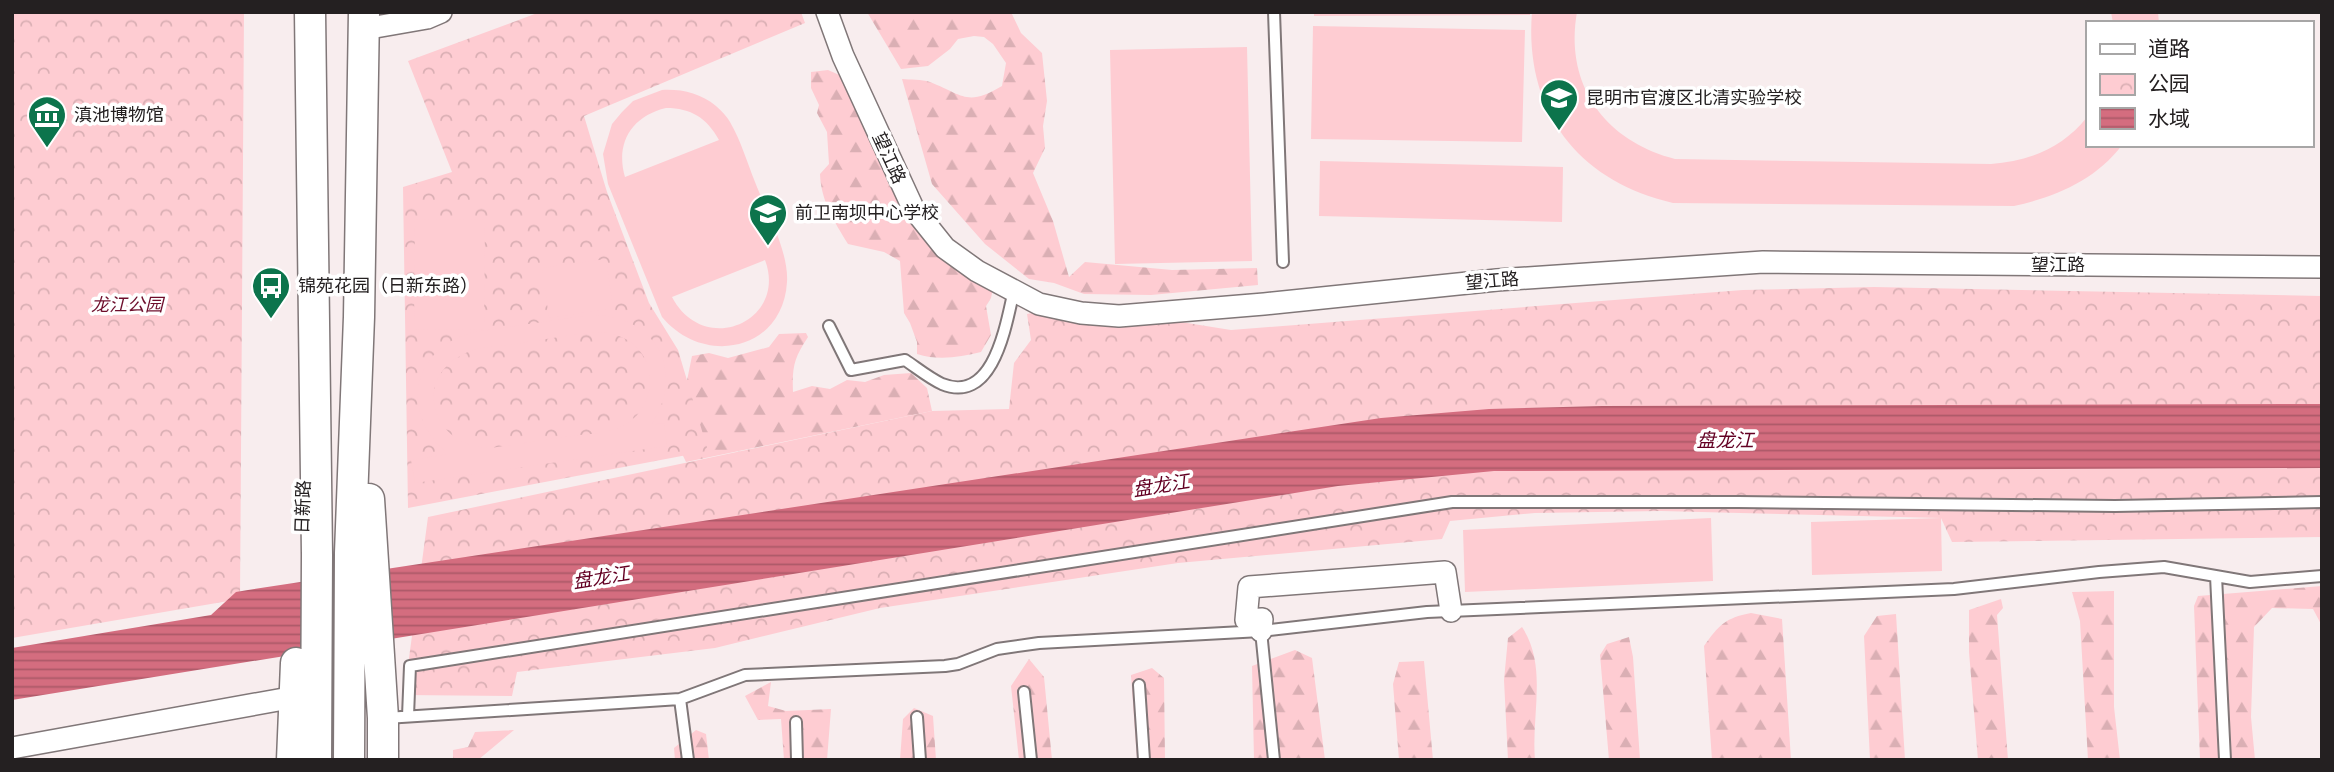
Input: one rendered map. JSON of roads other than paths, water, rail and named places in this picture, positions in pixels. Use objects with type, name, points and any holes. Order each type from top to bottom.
[{"type":"main road","name":"日新路","points":[[308,755],[305,696],[313,254],[310,12]]},
{"type":"main road","points":[[349,754],[349,690],[361,554],[359,317],[364,21]]},
{"type":"main road","points":[[361,554],[380,686],[396,717],[383,760]]},
{"type":"street","points":[[364,21],[427,18],[441,12]]},
{"type":"street","name":"望江路","points":[[827,12],[843,56],[913,208],[945,248],[976,271],[1040,304],[1081,313],[1119,316],[1288,302],[1497,279],[1763,262],[2322,267]]},
{"type":"street","points":[[1261,631],[1262,619],[1246,620],[1249,587],[1445,572],[1451,611]]},
{"type":"street","points":[[12,748],[305,696]]},
{"type":"lane","points":[[1274,12],[1283,262]]},
{"type":"lane","points":[[829,326],[851,370],[905,360],[943,384],[966,387],[985,376],[996,356],[1014,290]]},
{"type":"lane","points":[[2322,502],[2115,506],[1452,502],[410,666],[396,717],[680,699],[745,675],[944,666],[958,664],[997,649],[1038,643],[1261,631],[1451,611],[1954,589],[2164,567],[2250,582],[2322,576]]},
{"type":"lane","points":[[2216,576],[2225,760]]},
{"type":"lane","points":[[1261,631],[1273,760]]},
{"type":"lane","points":[[1139,685],[1144,760]]},
{"type":"lane","points":[[1024,692],[1031,760]]},
{"type":"lane","points":[[680,699],[688,760]]},
{"type":"lane","points":[[917,717],[920,760]]},
{"type":"lane","points":[[796,722],[797,760]]},
{"type":"water","name":"盘龙江","points":[[2322,404],[2322,468],[1494,471],[1338,486],[12,700],[12,648],[211,615],[236,592],[1381,418],[1489,409],[1602,406]]},
{"type":"place","name":"昆明市官渡区北清实验学校","points":[[1559,132]]},
{"type":"place","name":"滇池博物馆","points":[[47,149]]},
{"type":"place","name":"前卫南坝中心学校","points":[[768,247]]},
{"type":"place","name":"锦苑花园（日新东路）","points":[[271,320]]},
{"type":"park label","name":"龙江公园","points":[[127,305]]}]
